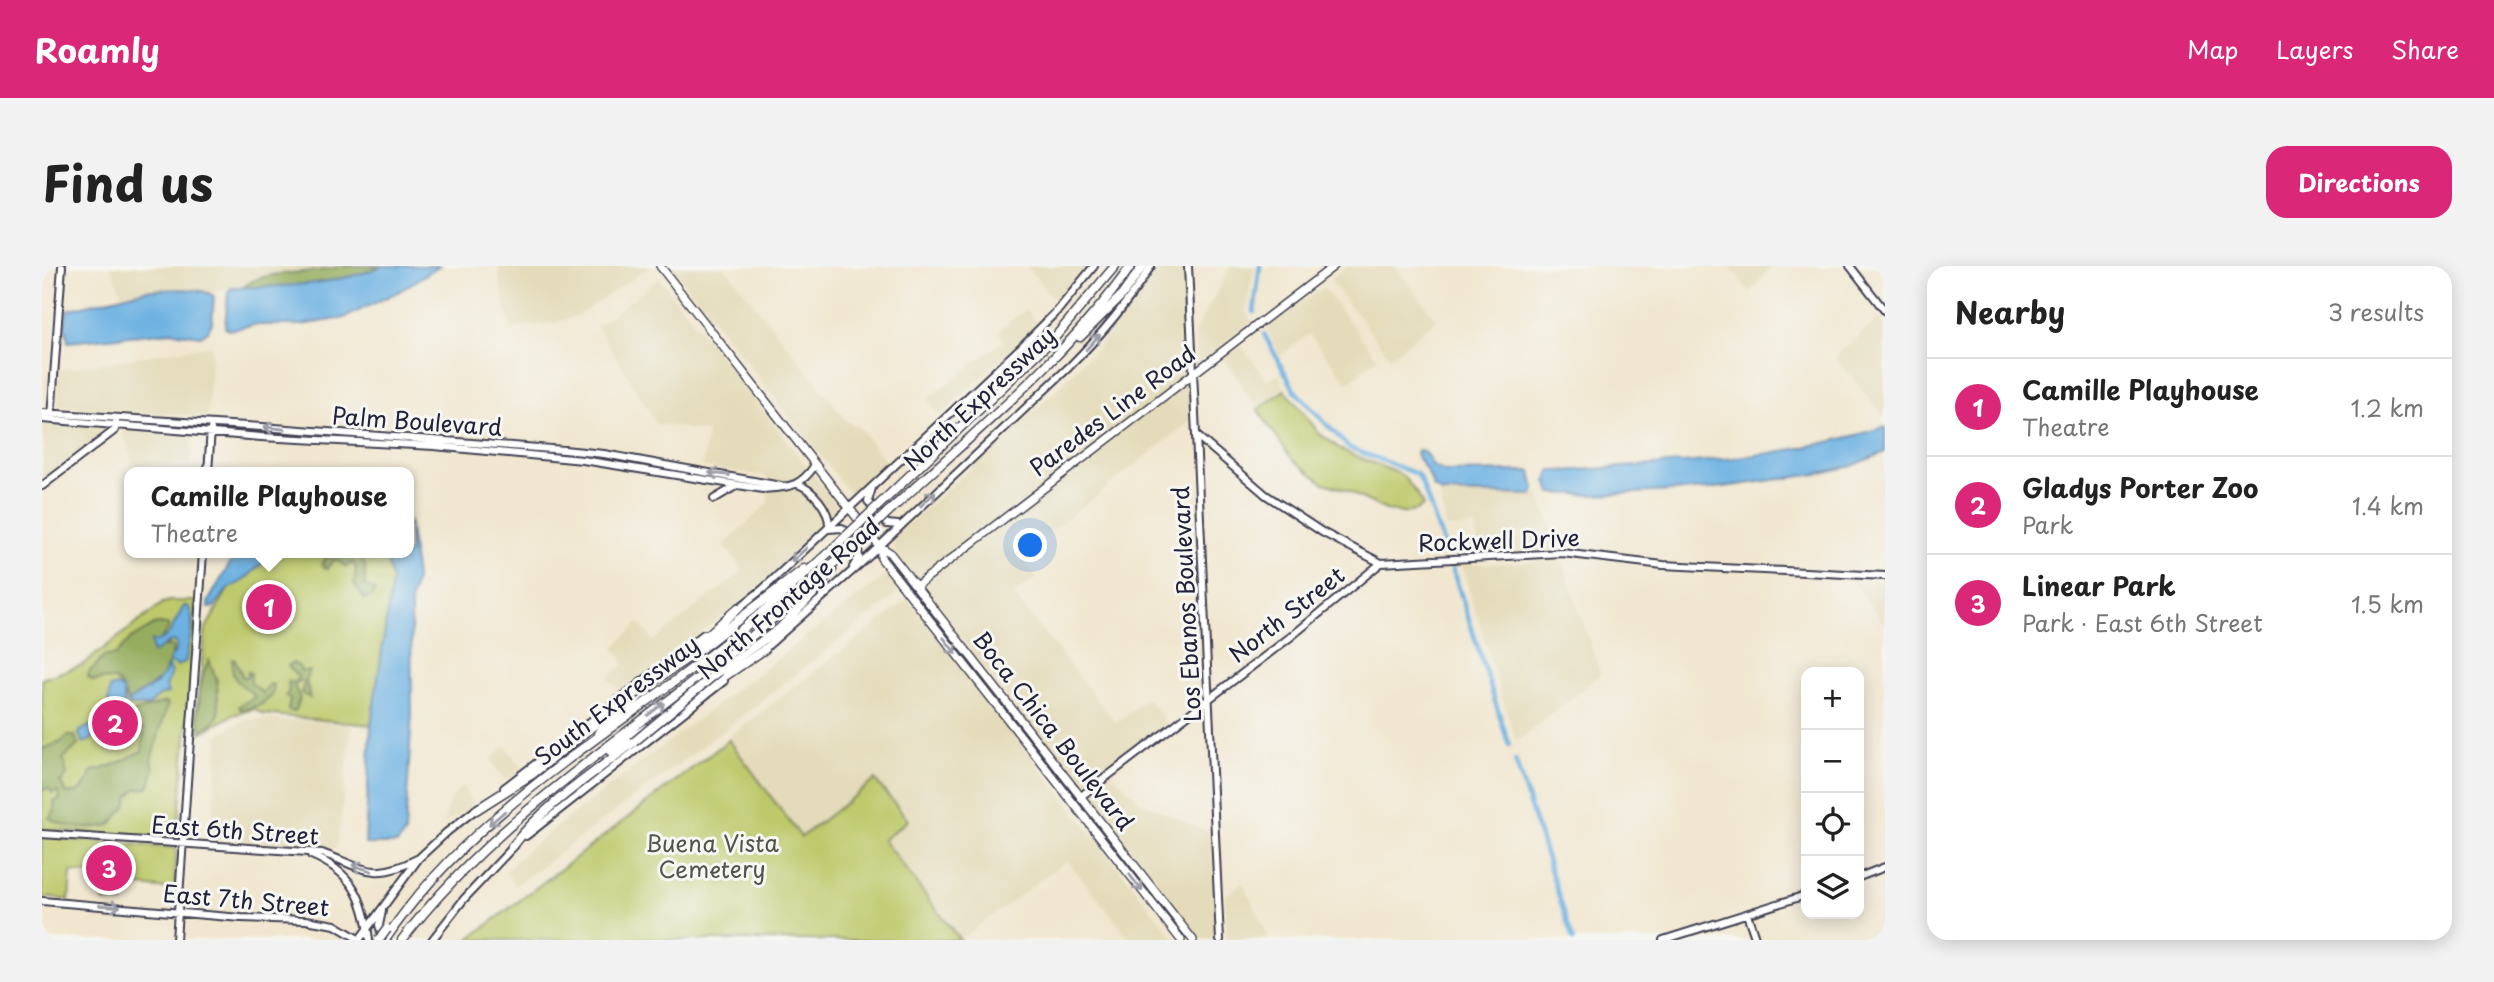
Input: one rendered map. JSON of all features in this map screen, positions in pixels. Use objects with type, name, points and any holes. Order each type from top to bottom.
[{"type":"highway","points":[[1072,318],[1107,266]]},
{"type":"highway","name":"North Expressway","points":[[882,502],[1021,370],[1072,318],[1115,266]]},
{"type":"highway","name":"North Expressway","points":[[847,551],[1085,325],[1131,266]]},
{"type":"highway","points":[[1020,389],[1098,322],[1143,266]]},
{"type":"highway","name":"South Expressway","points":[[385,936],[468,844],[549,775],[764,612],[882,502]]},
{"type":"highway","points":[[476,810],[531,775],[618,706],[698,651],[840,542]]},
{"type":"highway","points":[[512,847],[546,812],[719,671],[779,629],[813,594],[847,551]]},
{"type":"highway","name":"South Expressway","points":[[402,940],[468,863],[544,796],[753,635],[847,551]]},
{"type":"highway","points":[[549,775],[738,608]]},
{"type":"highway","points":[[544,796],[765,649]]},
{"type":"main road","points":[[51,417],[62,266]]},
{"type":"main road","name":"Boca Chica Boulevard","points":[[661,266],[880,548],[889,552],[1193,940]]},
{"type":"main road","name":"North Expressway","points":[[849,508],[1029,340],[1094,266]]},
{"type":"main road","name":"North Frontage Road","points":[[432,940],[464,899],[512,847],[765,649],[880,548],[903,522],[1094,341],[1151,266]]},
{"type":"main road","points":[[1145,276],[1159,266]]},
{"type":"main road","name":"Los Ebanos Boulevard","points":[[1188,266],[1220,940]]},
{"type":"main road","name":"Paredes Line Road","points":[[916,586],[1334,266]]},
{"type":"main road","points":[[1850,266],[1885,311]]},
{"type":"main road","name":"Palm Boulevard","points":[[42,413],[51,417]]},
{"type":"main road","name":"Palm Boulevard","points":[[42,419],[51,417],[116,420],[604,454],[786,487]]},
{"type":"main road","points":[[42,486],[115,430],[116,420]]},
{"type":"main road","points":[[208,467],[211,428]]},
{"type":"main road","name":"Palm Boulevard","points":[[211,428],[261,437],[434,446],[583,460],[762,489],[797,484]]},
{"type":"main road","points":[[1196,435],[1266,495],[1322,532],[1381,564]]},
{"type":"main road","points":[[815,465],[797,484],[813,494],[827,512],[827,528],[842,528],[857,541],[859,557],[848,574]]},
{"type":"main road","points":[[876,484],[869,497],[872,508],[891,526],[903,522]]},
{"type":"main road","points":[[714,499],[737,486]]},
{"type":"main road","name":"South Expressway","points":[[360,940],[419,858],[476,810],[763,589],[849,508]]},
{"type":"main road","name":"Boca Chica Boulevard","points":[[880,548],[881,558],[1181,940]]},
{"type":"main road","name":"Rockwell Drive","points":[[1381,564],[1562,553],[1663,565],[1885,576]]},
{"type":"main road","points":[[176,940],[203,558]]},
{"type":"main road","name":"North Street","points":[[1080,797],[1293,635],[1381,564]]},
{"type":"main road","points":[[1030,747],[1037,750],[1072,794],[1080,797]]},
{"type":"main road","points":[[1076,807],[1083,806],[1122,856],[1128,857]]},
{"type":"main road","name":"East 6th Street","points":[[42,834],[322,853],[364,871],[383,873],[419,858]]},
{"type":"main road","points":[[304,852],[328,862],[344,873],[353,886],[369,940]]},
{"type":"main road","points":[[1864,875],[1885,867]]},
{"type":"main road","points":[[1663,940],[1801,897]]},
{"type":"main road","name":"East 7th Street","points":[[42,901],[240,918],[306,920],[343,929],[360,940]]},
{"type":"main road","points":[[384,906],[379,925],[385,936]]},
{"type":"main road","points":[[1746,914],[1756,940]]},
{"type":"main road","points":[[343,929],[349,940]]},
{"type":"shaded area","points":[[111,266],[383,266],[264,287],[209,292],[146,290],[122,296]]},
{"type":"shaded area","points":[[501,266],[651,266],[579,315],[550,324],[511,328],[499,280]]},
{"type":"shaded area","points":[[671,266],[724,266],[847,421],[860,428],[889,465],[853,497]]},
{"type":"shaded area","points":[[1026,266],[1087,266],[1058,304]]},
{"type":"shaded area","points":[[1166,266],[1185,266],[1192,420],[1021,555],[1037,578],[1014,595],[1116,723],[1147,698],[1167,724],[1112,772],[1139,801],[1211,833],[1216,940],[1197,940],[896,555],[892,546],[895,536],[1046,400],[1100,345],[1149,279]]},
{"type":"shaded area","points":[[1231,266],[1255,266],[1246,311],[1252,322],[1197,364],[1195,331]]},
{"type":"shaded area","points":[[1348,266],[1395,266],[1437,320],[1390,357],[1330,280]]},
{"type":"shaded area","points":[[1730,266],[1772,266],[1750,293]]},
{"type":"shaded area","points":[[659,278],[838,506],[837,513],[751,594],[621,694],[607,678],[625,663],[614,647],[639,623],[653,641],[743,571],[724,545],[768,503],[767,476],[703,467],[707,432],[657,424],[597,326]]},
{"type":"shaded area","points":[[1323,287],[1377,358],[1348,383],[1309,334],[1280,356],[1266,327]]},
{"type":"shaded area","points":[[1026,309],[1038,324],[940,416],[927,399],[1004,340],[998,331]]},
{"type":"shaded area","points":[[1878,318],[1885,327],[1885,418],[1835,357]]},
{"type":"shaded area","points":[[1240,344],[1267,380],[1279,374],[1285,390],[1258,410],[1222,356]]},
{"type":"shaded area","points":[[212,345],[208,417],[57,406],[59,370]]},
{"type":"shaded area","points":[[42,425],[110,427],[109,431],[42,483]]},
{"type":"shaded area","points":[[123,430],[192,435],[191,464],[133,465]]},
{"type":"shaded area","points":[[1439,491],[1540,495],[1556,542],[1555,551],[1479,554],[1476,527],[1446,528]]},
{"type":"shaded area","points":[[1561,557],[1601,675],[1516,742],[1461,564],[1514,563]]},
{"type":"shaded area","points":[[888,574],[899,589],[889,601],[723,731],[515,886],[505,871],[538,841]]},
{"type":"shaded area","points":[[1852,581],[1885,582],[1885,625]]},
{"type":"shaded area","points":[[909,599],[1175,940],[1131,940],[1067,860],[960,940],[882,839],[874,780],[801,837],[728,738]]},
{"type":"shaded area","points":[[248,719],[309,721],[352,726],[337,848],[211,839],[219,734]]},
{"type":"shaded area","points":[[505,746],[523,769],[505,781],[490,759]]},
{"type":"shaded area","points":[[462,786],[474,805],[444,824],[449,801]]},
{"type":"shaded area","points":[[1243,882],[1268,937],[1264,940],[1227,940],[1225,896]]},
{"type":"green space","points":[[341,266],[383,266],[331,281],[242,288],[252,281],[276,274]]},
{"type":"green space","points":[[1285,390],[1320,434],[1342,450],[1402,475],[1423,506],[1416,511],[1403,513],[1388,511],[1341,488],[1324,483],[1292,459],[1258,410]]},
{"type":"green space","points":[[268,558],[386,558],[392,581],[371,725],[263,714],[254,709],[233,715],[201,733],[197,729],[195,720],[206,628],[228,589],[243,581]]},
{"type":"green space","points":[[326,558],[362,558],[365,566],[365,585],[375,591],[371,597],[364,599],[354,583],[356,569],[352,562],[346,567],[337,560],[332,561],[327,569],[322,564]]},
{"type":"green space","points":[[195,601],[195,634],[177,840],[42,829],[42,679],[82,665],[163,603]]},
{"type":"green space","points":[[156,624],[168,625],[168,629],[155,647],[172,646],[173,649],[166,670],[157,682],[128,702],[117,681],[93,681],[88,677],[89,672],[105,656],[116,655],[129,640]]},
{"type":"green space","points":[[232,659],[235,659],[243,677],[247,677],[248,672],[251,673],[251,683],[263,693],[270,684],[274,685],[272,696],[260,705],[241,710],[239,706],[255,697],[236,679]]},
{"type":"green space","points":[[209,660],[217,681],[219,714],[214,722],[202,730],[199,715],[200,695]]},
{"type":"green space","points":[[292,663],[299,666],[301,671],[310,671],[306,681],[310,698],[301,693],[305,682],[299,681],[294,686],[300,698],[293,712],[288,710],[290,700],[286,696],[289,690],[288,682],[295,682],[298,677],[288,666]]},
{"type":"green space","points":[[165,702],[168,704],[151,760],[154,766],[151,784],[146,788],[136,789],[128,797],[126,806],[110,825],[79,828],[49,818],[55,810],[54,801],[60,799],[58,791],[52,793],[49,788],[42,790],[42,749],[61,742],[68,736],[75,736],[78,745],[63,759],[67,774],[60,782],[67,793],[77,792],[84,787],[92,771],[142,751],[144,729],[139,728],[121,736],[119,734],[123,728],[132,726],[134,712]]},
{"type":"green space","name":"Buena Vista Cemetery","points":[[729,740],[801,837],[875,780],[908,820],[883,840],[960,940],[468,940]]},
{"type":"green space","points":[[42,837],[176,848],[175,890],[124,884],[123,903],[103,901],[104,875],[71,872],[69,900],[42,897]]},
{"type":"water","points":[[383,266],[439,266],[400,291],[344,318],[301,325],[252,325],[228,330],[225,327],[228,293],[231,288],[327,281],[365,273]]},
{"type":"water","points":[[146,290],[191,290],[214,296],[212,323],[208,331],[201,336],[171,332],[68,342],[65,326],[67,310]]},
{"type":"water","points":[[1885,427],[1885,452],[1852,466],[1817,474],[1709,489],[1596,495],[1551,493],[1547,481],[1550,471],[1740,457],[1827,442]]},
{"type":"water","points":[[1418,450],[1426,454],[1433,466],[1445,472],[1531,471],[1535,490],[1533,495],[1442,493],[1433,487],[1417,456]]},
{"type":"water","points":[[233,558],[268,558],[243,581],[228,589],[214,607],[209,608],[208,602]]},
{"type":"water","points":[[386,558],[414,558],[416,579],[411,600],[412,713],[405,833],[397,844],[365,844],[371,725],[392,581]]},
{"type":"water","points":[[184,606],[188,606],[191,613],[192,626],[186,661],[178,666],[169,661],[176,649],[174,641],[152,653],[151,640],[156,642],[168,635]]},
{"type":"water","points":[[168,667],[171,673],[166,687],[168,693],[159,696],[148,706],[129,706],[128,702],[157,683]]},
{"type":"water","points":[[117,686],[123,689],[125,710],[94,738],[83,743],[80,731],[106,718],[110,688]]},
{"type":"waterway","points":[[1254,312],[1260,266]]},
{"type":"waterway","points":[[1264,334],[1295,391],[1348,447],[1417,474],[1446,551]]},
{"type":"waterway","points":[[1451,564],[1509,745]]},
{"type":"waterway","points":[[169,668],[172,663]]},
{"type":"waterway","points":[[1515,760],[1573,940]]},
{"type":"place","name":"Camille Playhouse","points":[[269,607]]},
{"type":"place","name":"Gladys Porter Zoo","points":[[115,723]]},
{"type":"place","name":"Linear Park","points":[[109,868]]}]
